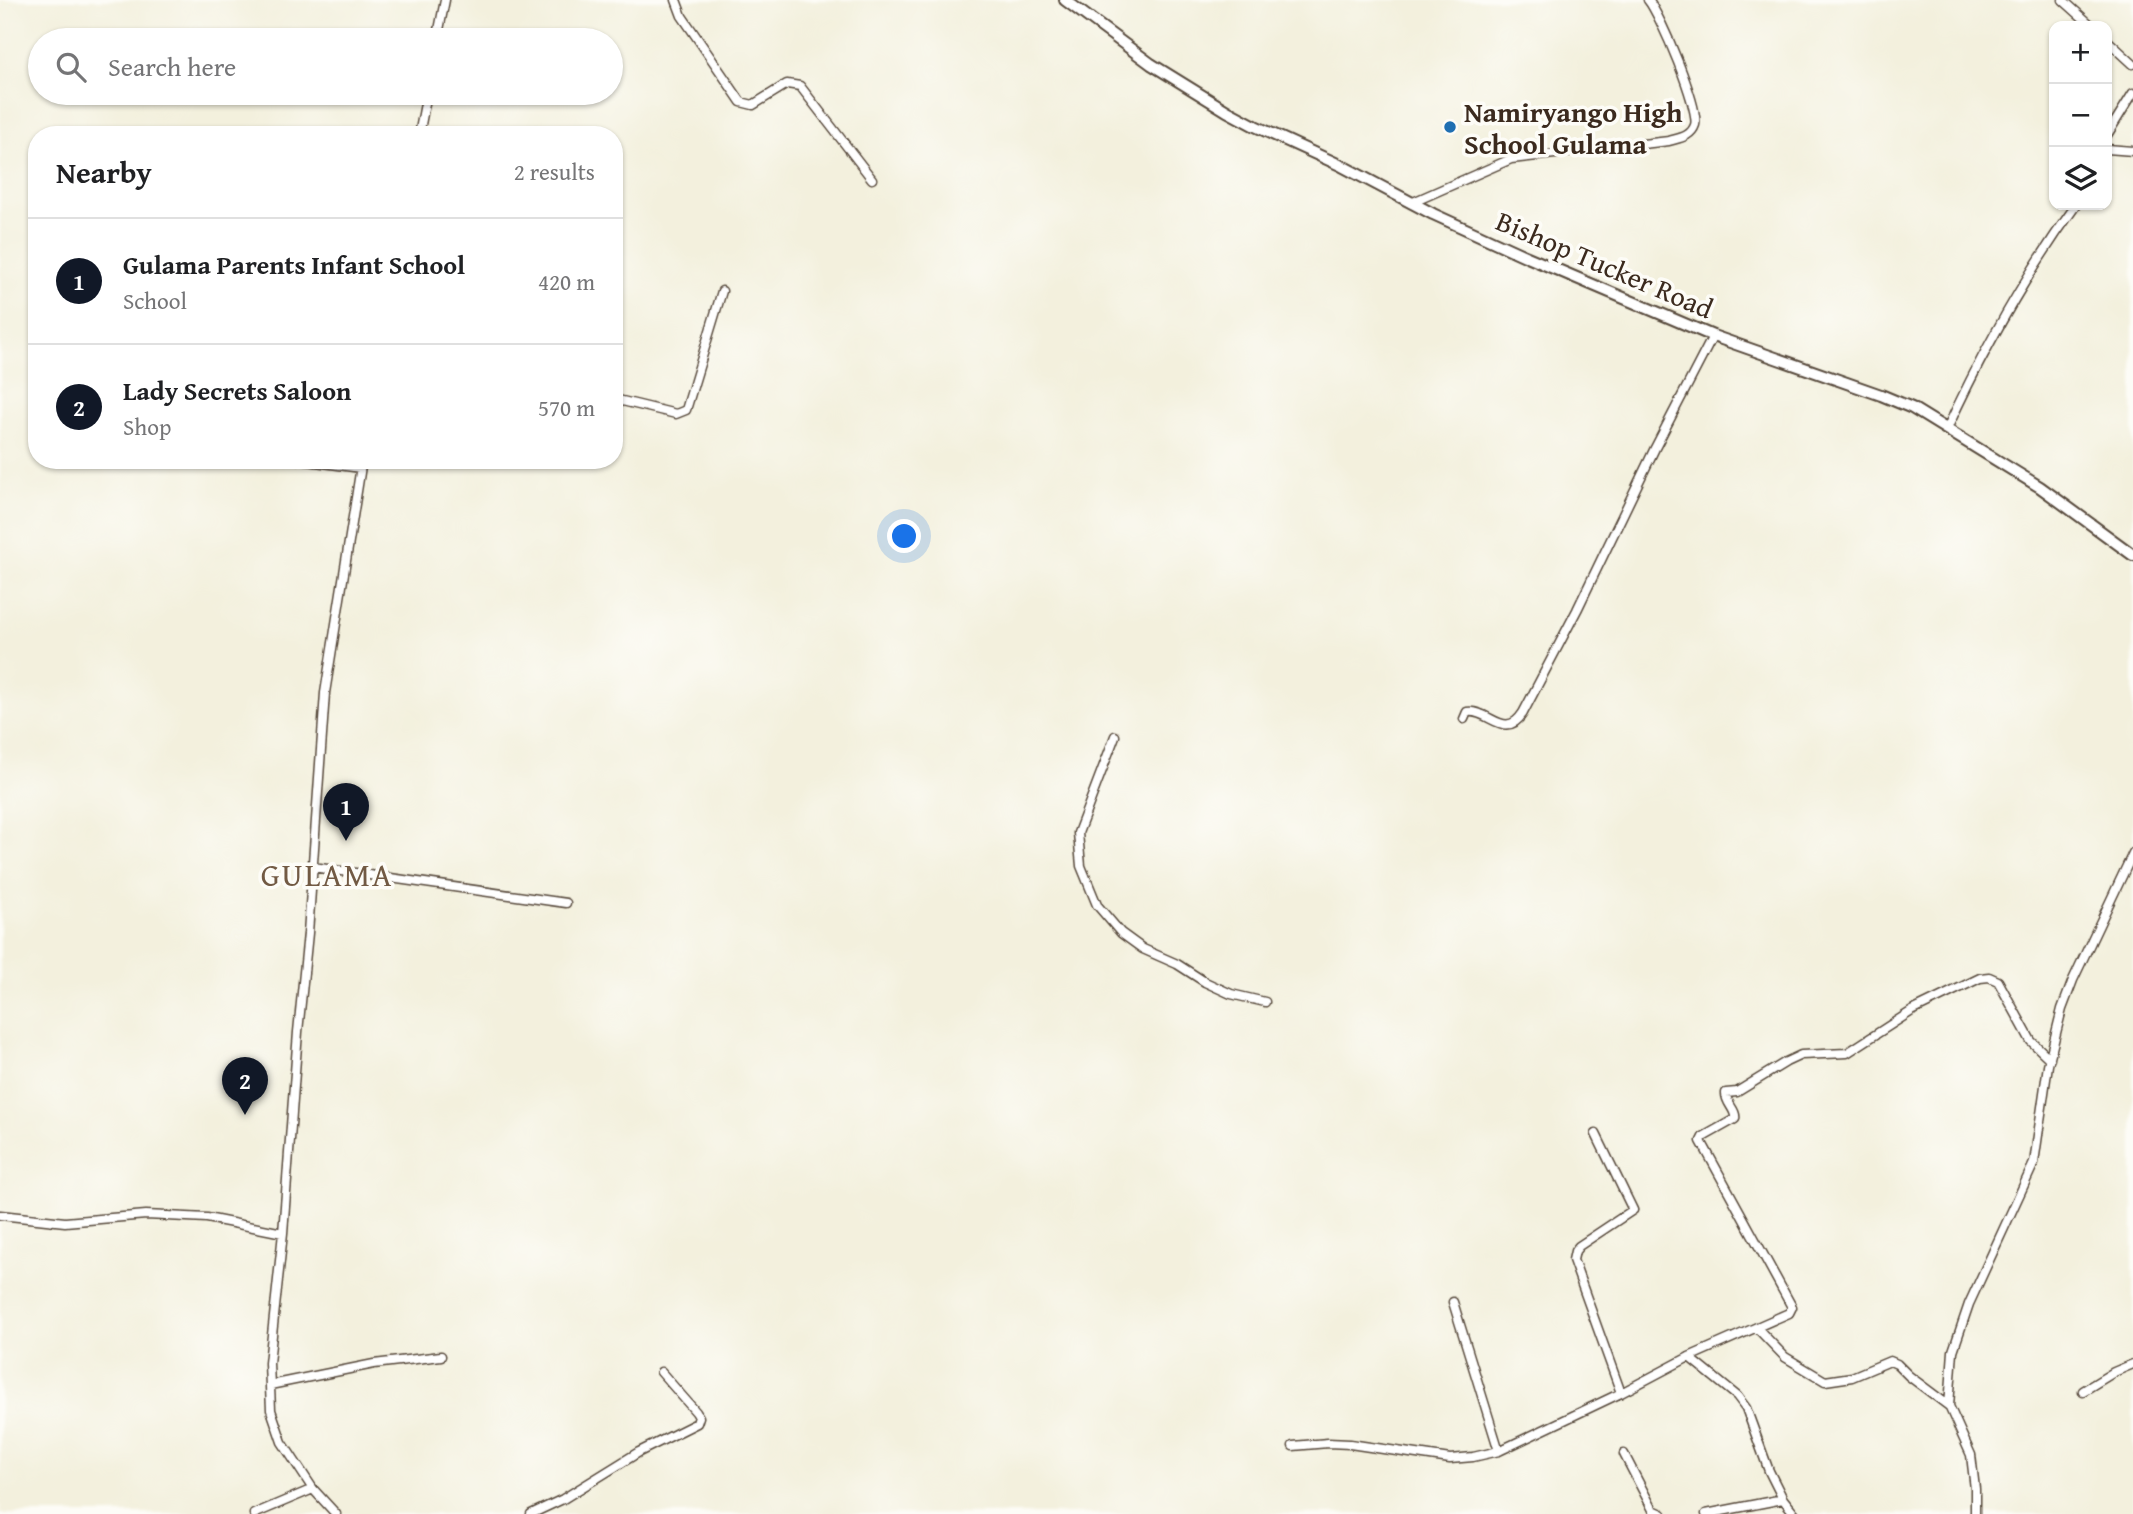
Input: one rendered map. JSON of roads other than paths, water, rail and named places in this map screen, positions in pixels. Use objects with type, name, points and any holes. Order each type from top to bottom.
[{"type":"main road","name":"Bishop Tucker Road","points":[[1065,0],[1151,64],[1227,111],[1342,166],[1411,203],[1525,256],[1713,336],[1912,408],[2040,487],[2133,555]]},
{"type":"street","points":[[439,28],[444,0]]},
{"type":"street","points":[[1411,203],[1511,159],[1669,141],[1686,136],[1692,131],[1696,124],[1692,98],[1648,0]]},
{"type":"street","points":[[2063,0],[2086,21]]},
{"type":"street","points":[[678,1],[682,16],[741,102],[752,105],[787,84],[800,86],[872,179]]},
{"type":"street","points":[[2112,45],[2133,64]]},
{"type":"street","points":[[2112,127],[2133,93]]},
{"type":"street","points":[[421,126],[425,105]]},
{"type":"street","points":[[2112,149],[2133,151]]},
{"type":"street","points":[[1947,429],[1982,359],[2032,271],[2073,210]]},
{"type":"street","points":[[623,401],[676,414],[687,410],[722,291]]},
{"type":"street","points":[[1464,719],[1470,711],[1504,724],[1516,723],[1554,655],[1654,448],[1713,336]]},
{"type":"street","points":[[336,1514],[313,1489],[282,1442],[271,1410],[269,1363],[283,1233],[325,693],[361,469]]},
{"type":"street","points":[[1115,736],[1078,834],[1081,866],[1097,905],[1121,933],[1143,949],[1177,964],[1205,982],[1231,994],[1265,1002]]},
{"type":"street","points":[[1975,1514],[1971,1455],[1949,1406],[1953,1351],[1969,1304],[2034,1163],[2050,1059],[2062,1009],[2133,853]]},
{"type":"street","points":[[313,867],[566,903]]},
{"type":"street","points":[[1293,1446],[1350,1444],[1450,1459],[1499,1451],[1621,1393],[1689,1357],[1789,1313],[1792,1307],[1702,1144],[1703,1137],[1736,1117],[1726,1093],[1737,1092],[1786,1062],[1801,1055],[1853,1051],[1912,1011],[1980,978],[1989,977],[1998,981],[2031,1041],[2050,1059]]},
{"type":"street","points":[[1596,1134],[1633,1210],[1579,1246],[1573,1260],[1621,1393]]},
{"type":"street","points":[[0,1215],[65,1222],[146,1215],[207,1218],[283,1233]]},
{"type":"street","points":[[1453,1302],[1499,1451]]},
{"type":"street","points":[[1757,1328],[1784,1357],[1825,1381],[1853,1377],[1890,1361],[1949,1406]]},
{"type":"street","points":[[270,1385],[374,1364],[441,1356]]},
{"type":"street","points":[[1689,1357],[1737,1396],[1746,1408],[1783,1499],[1795,1514]]},
{"type":"street","points":[[2083,1391],[2115,1371],[2133,1364]]},
{"type":"street","points":[[531,1514],[563,1499],[639,1452],[697,1423],[699,1417],[696,1412],[661,1372]]},
{"type":"street","points":[[1624,1454],[1653,1510],[1662,1514]]},
{"type":"street","points":[[254,1514],[313,1489]]},
{"type":"street","points":[[1706,1514],[1783,1499]]},
{"type":"place","name":"Namiryango High School Gulama","points":[[1450,127]]},
{"type":"place","name":"Gulama Parents Infant School","points":[[346,841]]},
{"type":"place","name":"Lady Secrets Saloon","points":[[245,1115]]},
{"type":"district","name":"GULAMA","points":[[327,874]]}]
